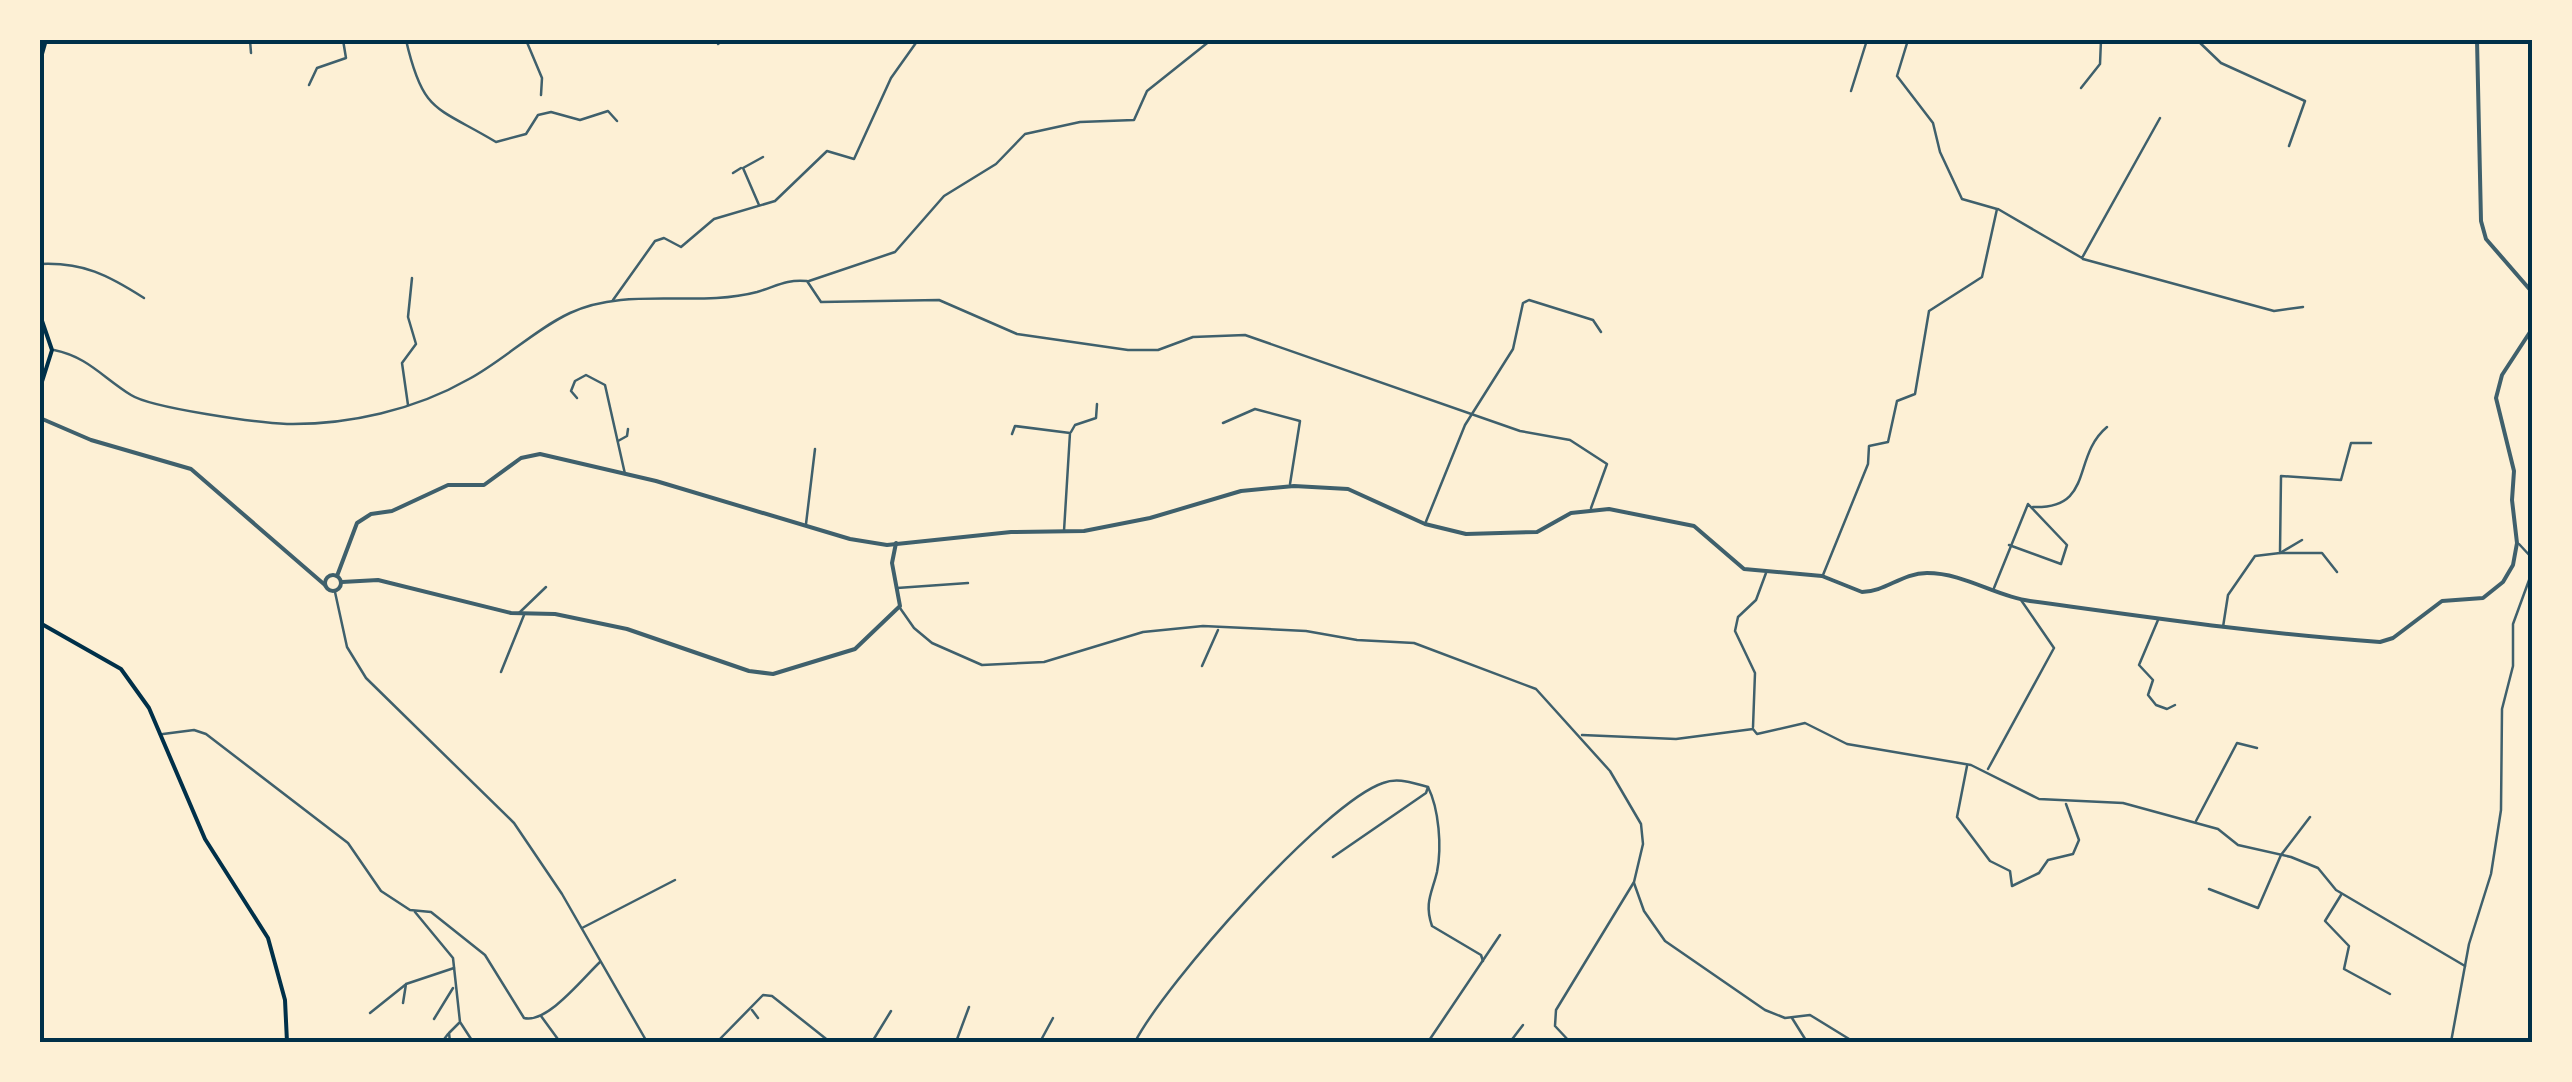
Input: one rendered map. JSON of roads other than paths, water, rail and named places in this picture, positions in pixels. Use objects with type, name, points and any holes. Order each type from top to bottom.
[{"type":"main road","points":[[40,61],[46,40]]},
{"type":"main road","points":[[40,315],[52,350],[40,388]]},
{"type":"main road","points":[[40,623],[122,669],[161,734],[204,839],[268,938],[285,1000],[287,1042]]},
{"type":"street","points":[[250,40],[251,53]]},
{"type":"street","points":[[309,84],[316,68],[346,58],[342,40]]},
{"type":"street","points":[[406,40],[414,79],[428,102],[496,142],[526,134],[538,115],[546,112],[577,120],[608,110],[617,121]]},
{"type":"street","points":[[526,40],[542,78],[541,94]]},
{"type":"street","points":[[613,302],[655,241],[664,238],[680,246],[714,219],[760,206],[787,192],[827,151],[854,160],[891,78],[918,40]]},
{"type":"street","points":[[52,350],[89,362],[132,396],[267,422],[325,422],[408,406],[468,380],[572,312],[613,302],[689,300],[756,292],[788,279],[808,281],[895,252],[944,196],[996,164],[1024,134],[1080,122],[1134,120],[1147,92],[1210,40]]},
{"type":"street","points":[[1850,91],[1867,40]]},
{"type":"street","points":[[1908,40],[1897,76],[1933,123],[1940,152],[1962,198],[1996,208],[2082,258],[2274,312],[2303,307]]},
{"type":"street","points":[[2081,88],[2100,64],[2101,40]]},
{"type":"street","points":[[2198,40],[2221,63],[2305,101],[2289,146]]},
{"type":"street","points":[[2477,40],[2481,221],[2486,238],[2532,292]]},
{"type":"street","points":[[2082,258],[2160,118]]},
{"type":"street","points":[[733,173],[763,156]]},
{"type":"street","points":[[743,168],[760,206]]},
{"type":"street","points":[[1822,576],[1868,464],[1868,446],[1888,442],[1897,401],[1914,394],[1929,312],[1982,277],[1980,268],[1996,208]]},
{"type":"street","points":[[40,264],[67,263],[100,270],[144,298]]},
{"type":"street","points":[[408,406],[402,363],[416,344],[408,317],[412,278]]},
{"type":"street","points":[[808,281],[821,302],[939,300],[1016,334],[1128,350],[1158,350],[1193,337],[1245,335],[1520,431],[1570,440],[1607,464],[1591,508]]},
{"type":"street","points":[[1425,524],[1472,413],[1512,350],[1522,303],[1529,300],[1593,320],[1601,332]]},
{"type":"street","points":[[337,576],[357,522],[371,514],[392,511],[448,485],[484,485],[522,458],[559,455],[867,543],[1064,532],[1150,518],[1241,491],[1290,486],[1348,489],[1425,524],[1466,534],[1537,532],[1571,513],[1591,508],[1686,523],[1744,568],[1822,576],[1862,592],[1902,576],[1928,573],[2021,598],[2158,620],[2380,642],[2393,638],[2442,601],[2483,598],[2504,582],[2514,565],[2514,471],[2496,398],[2502,375],[2532,328]]},
{"type":"street","points":[[576,398],[571,391],[575,381],[586,375],[605,385],[604,402],[625,475]]},
{"type":"street","points":[[1064,532],[1070,433],[1074,425],[1096,418],[1097,404]]},
{"type":"street","points":[[1222,423],[1255,409],[1300,421],[1290,486]]},
{"type":"street","points":[[40,418],[90,440],[192,469],[335,592],[347,647],[366,678],[514,823],[647,1042]]},
{"type":"street","points":[[1012,434],[1016,426],[1070,433]]},
{"type":"street","points":[[1994,588],[2028,504],[2054,507],[2064,502],[2081,482],[2090,441],[2107,427]]},
{"type":"street","points":[[617,442],[628,436],[628,429]]},
{"type":"street","points":[[2280,553],[2281,476],[2340,480],[2351,443],[2372,443]]},
{"type":"street","points":[[806,526],[815,448]]},
{"type":"street","points":[[2009,545],[2061,564],[2067,545],[2031,506]]},
{"type":"street","points":[[2280,553],[2302,540]]},
{"type":"street","points":[[896,543],[892,564],[896,588],[900,606],[914,628],[932,643],[974,664],[996,667],[1044,662],[1144,632],[1306,630],[1357,640],[1414,642],[1536,689],[1582,735],[1618,783],[1640,824],[1643,844],[1634,882],[1556,1010],[1555,1026],[1570,1042]]},
{"type":"street","points":[[2451,1042],[2465,966],[2491,874],[2501,810],[2502,709],[2512,666],[2513,624],[2532,572],[2532,558],[2517,543]]},
{"type":"street","points":[[2222,628],[2228,595],[2255,556],[2322,553],[2337,572]]},
{"type":"street","points":[[1766,573],[1756,600],[1738,616],[1735,631],[1755,673],[1753,729],[1757,734],[1806,723],[1847,744],[1968,764],[1987,771],[2022,794],[2066,803],[2123,803],[2218,829],[2238,845],[2318,868],[2342,894],[2465,966]]},
{"type":"street","points":[[325,585],[329,576],[337,576]]},
{"type":"street","points":[[337,576],[342,582]]},
{"type":"street","points":[[342,582],[378,580],[521,614],[555,614],[627,628],[749,671],[773,674],[855,648],[900,606]]},
{"type":"street","points":[[335,592],[342,582]]},
{"type":"street","points":[[896,588],[968,583]]},
{"type":"street","points":[[501,672],[521,614],[546,588]]},
{"type":"street","points":[[1987,771],[2054,648],[2022,606],[2021,598]]},
{"type":"street","points":[[2158,620],[2138,665],[2153,680],[2148,694],[2156,705],[2167,709],[2175,705]]},
{"type":"street","points":[[1202,666],[1218,629]]},
{"type":"street","points":[[1582,735],[1660,740],[1753,729]]},
{"type":"street","points":[[161,734],[194,730],[206,734],[310,810],[348,843],[381,890],[414,911],[453,958],[460,1022],[473,1042]]},
{"type":"street","points":[[2196,822],[2238,743],[2257,748]]},
{"type":"street","points":[[1968,764],[1957,817],[1990,861],[2010,871],[2012,886],[2039,874],[2048,860],[2073,854],[2078,833],[2066,803]]},
{"type":"street","points":[[1134,1042],[1232,918],[1307,839],[1379,784],[1394,779],[1428,787]]},
{"type":"street","points":[[1333,857],[1426,793],[1428,787]]},
{"type":"street","points":[[1428,787],[1436,804],[1437,872],[1427,911],[1432,926],[1481,955],[1483,962]]},
{"type":"street","points":[[2209,889],[2258,908],[2280,855],[2310,818]]},
{"type":"street","points":[[581,928],[675,880]]},
{"type":"street","points":[[1634,882],[1644,912],[1665,941],[1764,1010],[1791,1017],[1810,1015],[1854,1042]]},
{"type":"street","points":[[2342,894],[2325,921],[2349,946],[2344,969],[2390,994]]},
{"type":"street","points":[[414,911],[432,912],[486,956],[529,1021],[600,962]]},
{"type":"street","points":[[1428,1042],[1500,935]]},
{"type":"street","points":[[370,1013],[406,984],[455,968]]},
{"type":"street","points":[[403,1003],[406,984]]},
{"type":"street","points":[[434,1019],[454,988]]},
{"type":"street","points":[[717,1042],[763,995],[772,996],[830,1042]]},
{"type":"street","points":[[956,1042],[968,1007]]},
{"type":"street","points":[[751,1008],[758,1018]]},
{"type":"street","points":[[872,1042],[891,1011]]},
{"type":"street","points":[[540,1015],[560,1042]]},
{"type":"street","points":[[1791,1017],[1806,1042]]},
{"type":"street","points":[[1040,1042],[1054,1018]]},
{"type":"street","points":[[442,1042],[460,1022]]},
{"type":"street","points":[[1510,1042],[1523,1026]]},
{"type":"street","points":[[449,1033],[450,1042]]},
{"type":"street","points":[[1475,1042],[1478,1038],[1484,1042]]}]
